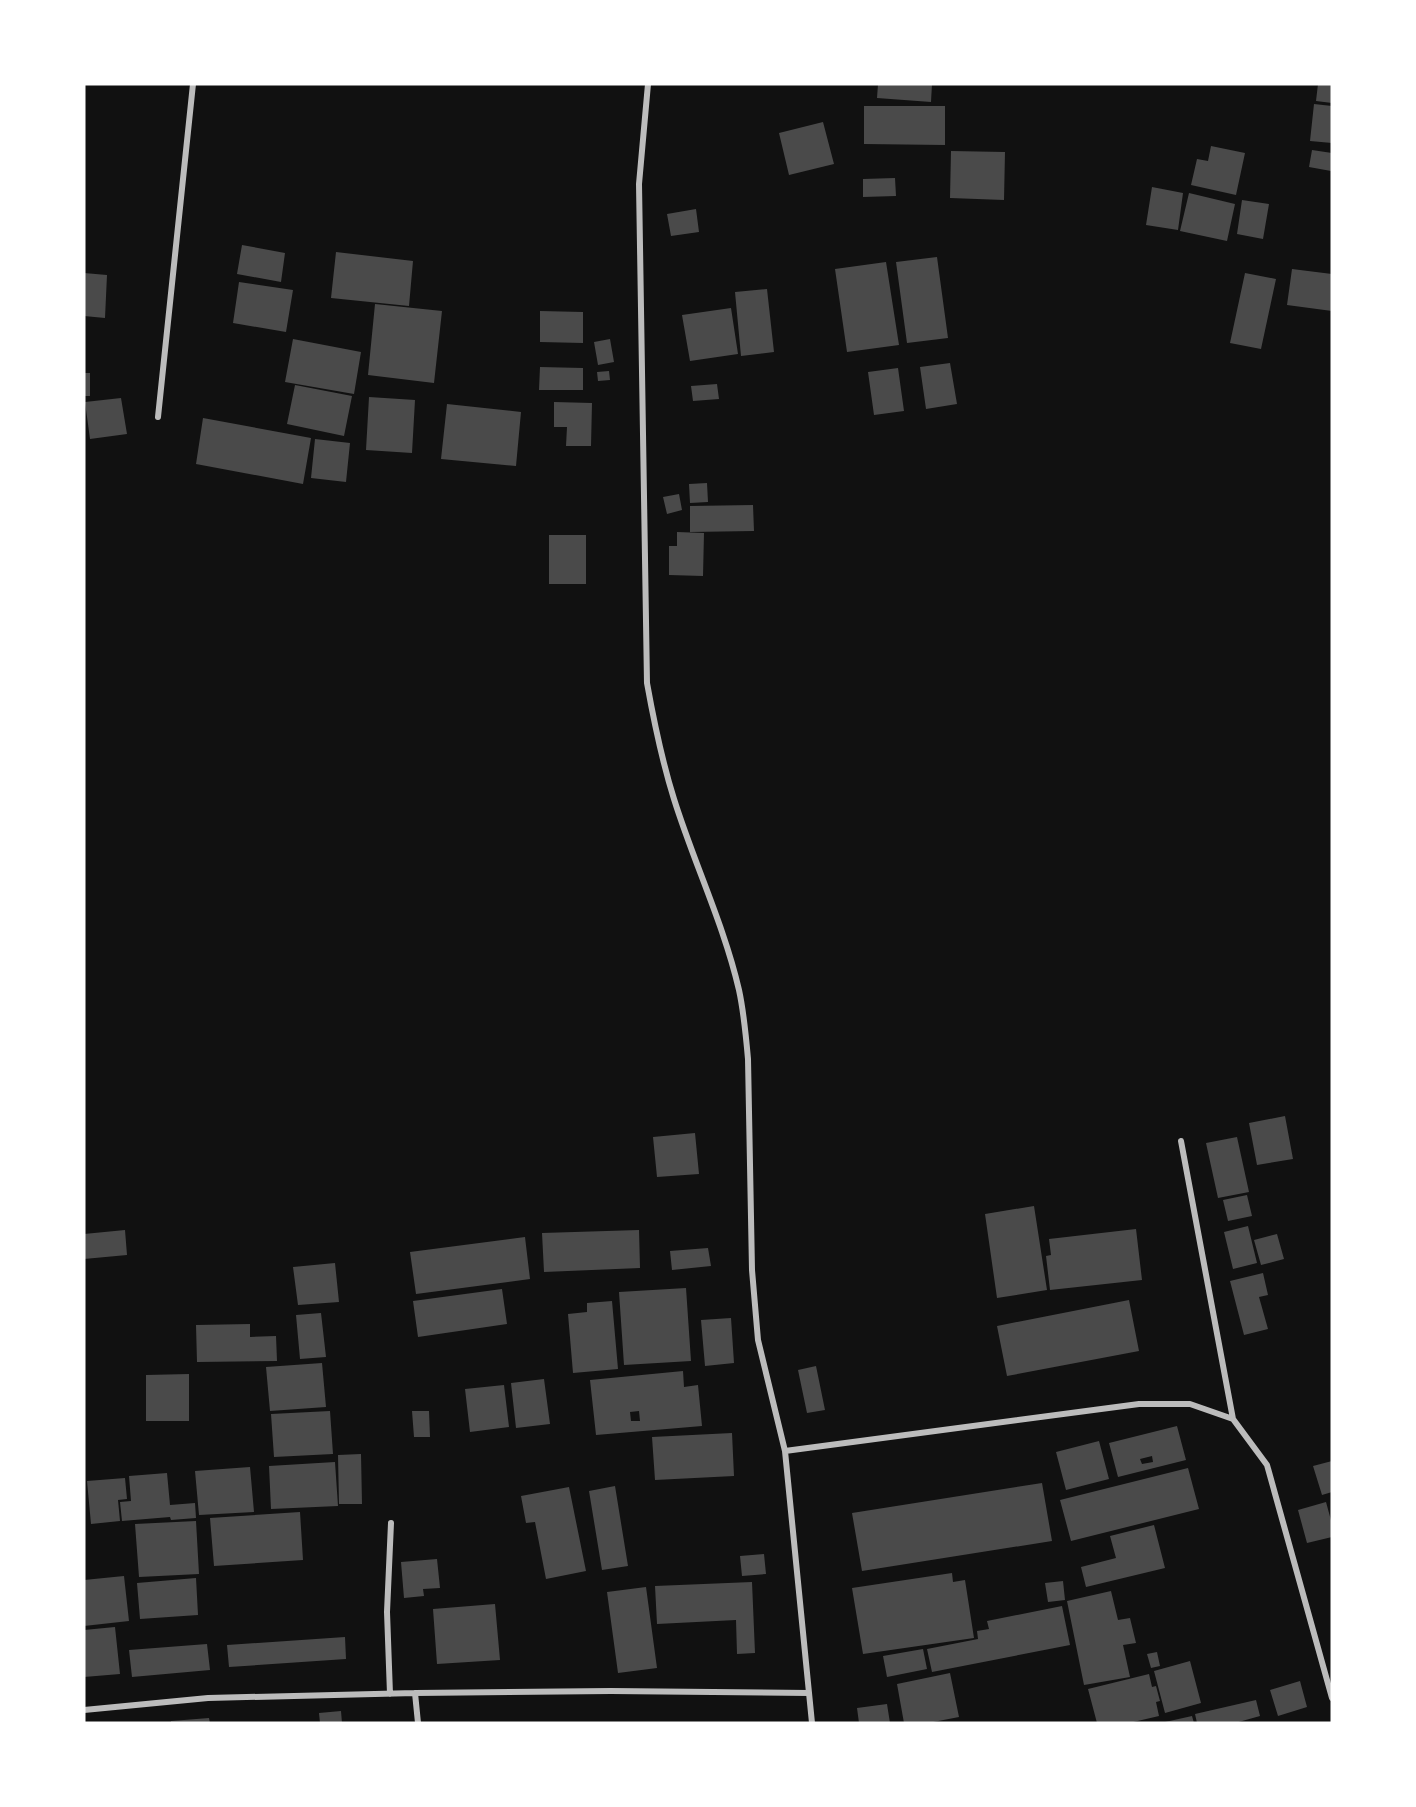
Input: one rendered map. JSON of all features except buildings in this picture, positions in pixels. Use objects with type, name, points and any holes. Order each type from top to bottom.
[{"type":"street","points":[[158,417],[193,84]]},
{"type":"street","points":[[648,84],[639,184],[647,682],[656,734],[674,799],[728,951],[740,992],[748,1059],[752,1270],[758,1340],[785,1451],[812,1723]]},
{"type":"street","points":[[1181,1141],[1233,1419],[1267,1465],[1332,1698]]},
{"type":"street","points":[[785,1451],[1139,1404],[1190,1404],[1233,1419]]},
{"type":"street","points":[[390,1694],[387,1612],[391,1523]]},
{"type":"street","points":[[84,1710],[208,1698],[415,1693],[611,1691],[808,1693]]},
{"type":"street","points":[[415,1693],[418,1723]]}]
